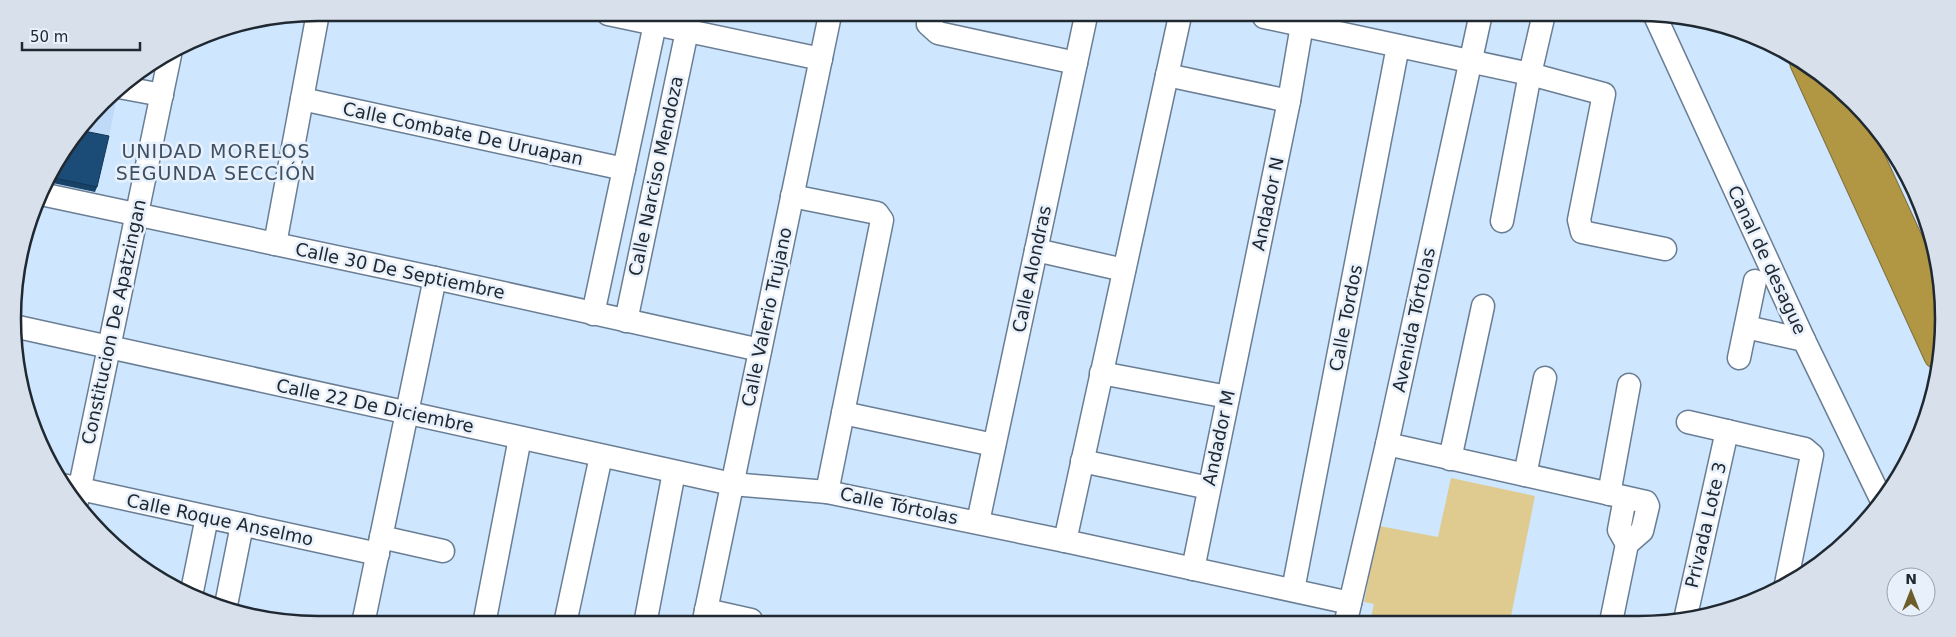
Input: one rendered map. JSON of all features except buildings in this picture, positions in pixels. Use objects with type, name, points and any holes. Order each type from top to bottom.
[{"type":"highway","points":[[1811,77],[1933,345]]},
{"type":"highway","points":[[1847,107],[1934,296]]},
{"type":"street","points":[[275,244],[316,21]]},
{"type":"street","points":[[641,21],[821,59]]},
{"type":"street","name":"Calle Valerio Trujano","points":[[705,615],[829,21]]},
{"type":"street","points":[[930,21],[938,33],[1076,63]]},
{"type":"street","name":"Calle Alondras","points":[[978,522],[1085,21]]},
{"type":"street","points":[[1065,541],[1179,21]]},
{"type":"street","points":[[1283,21],[1530,74],[1604,94],[1579,220],[1582,232],[1666,250]]},
{"type":"street","name":"Avenida Tórtolas","points":[[1348,612],[1387,444],[1479,21]]},
{"type":"street","points":[[1502,221],[1530,74],[1542,21]]},
{"type":"street","name":"Canal de desague","points":[[1658,22],[1804,340],[1878,493]]},
{"type":"street","name":"Calle Narciso Mendoza","points":[[593,314],[655,24]]},
{"type":"street","points":[[1167,75],[1289,101],[1302,25]]},
{"type":"street","name":"Calle Narciso Mendoza","points":[[626,321],[687,31]]},
{"type":"street","name":"Calle Tordos","points":[[1293,590],[1398,46]]},
{"type":"street","name":"Constitucion De Apatzingan","points":[[74,488],[109,347],[169,62]]},
{"type":"street","points":[[130,89],[162,95]]},
{"type":"street","name":"Calle Combate De Uruapan","points":[[302,99],[624,169]]},
{"type":"street","name":"Andador N","points":[[1246,306],[1289,101]]},
{"type":"street","name":"Calle 30 De Septiembre","points":[[48,196],[760,350]]},
{"type":"street","points":[[792,196],[877,213],[882,220],[827,492]]},
{"type":"street","points":[[1036,250],[1124,270]]},
{"type":"street","points":[[365,616],[435,278]]},
{"type":"street","points":[[1739,358],[1755,281]]},
{"type":"street","name":"Andador M","points":[[1193,569],[1246,306]]},
{"type":"street","points":[[1450,459],[1483,306]]},
{"type":"street","points":[[1746,327],[1804,340]]},
{"type":"street","name":"Calle 22 De Diciembre","points":[[21,328],[732,484]]},
{"type":"street","points":[[1102,373],[1228,397]]},
{"type":"street","points":[[1525,475],[1545,378]]},
{"type":"street","points":[[1617,496],[1629,385]]},
{"type":"street","points":[[843,413],[994,445]]},
{"type":"street","points":[[1688,422],[1805,449],[1812,455],[1788,575]]},
{"type":"street","name":"Privada Lote 3","points":[[1687,611],[1727,431]]},
{"type":"street","points":[[486,616],[520,438]]},
{"type":"street","points":[[1387,444],[1646,502],[1648,506],[1642,531],[1627,544],[1611,616]]},
{"type":"street","points":[[567,616],[601,456]]},
{"type":"street","points":[[1082,461],[1209,488]]},
{"type":"street","points":[[647,616],[674,472]]},
{"type":"street","name":"Calle Tórtolas","points":[[732,484],[827,492],[978,522],[1293,590],[1348,612]]},
{"type":"street","name":"Calle Roque Anselmo","points":[[77,492],[242,525],[379,546],[444,551]]},
{"type":"street","points":[[193,588],[207,517]]},
{"type":"street","points":[[227,601],[242,525]]},
{"type":"shaded area","points":[[116,101],[108,141],[85,136]]},
{"type":"shaded area","points":[[1451,478],[1535,496],[1511,616],[1371,616],[1374,604],[1364,602],[1379,526],[1438,537]]},
{"type":"district","name":"UNIDAD MORELOS SEGUNDA SECCIÓN","points":[[216,162]]}]
